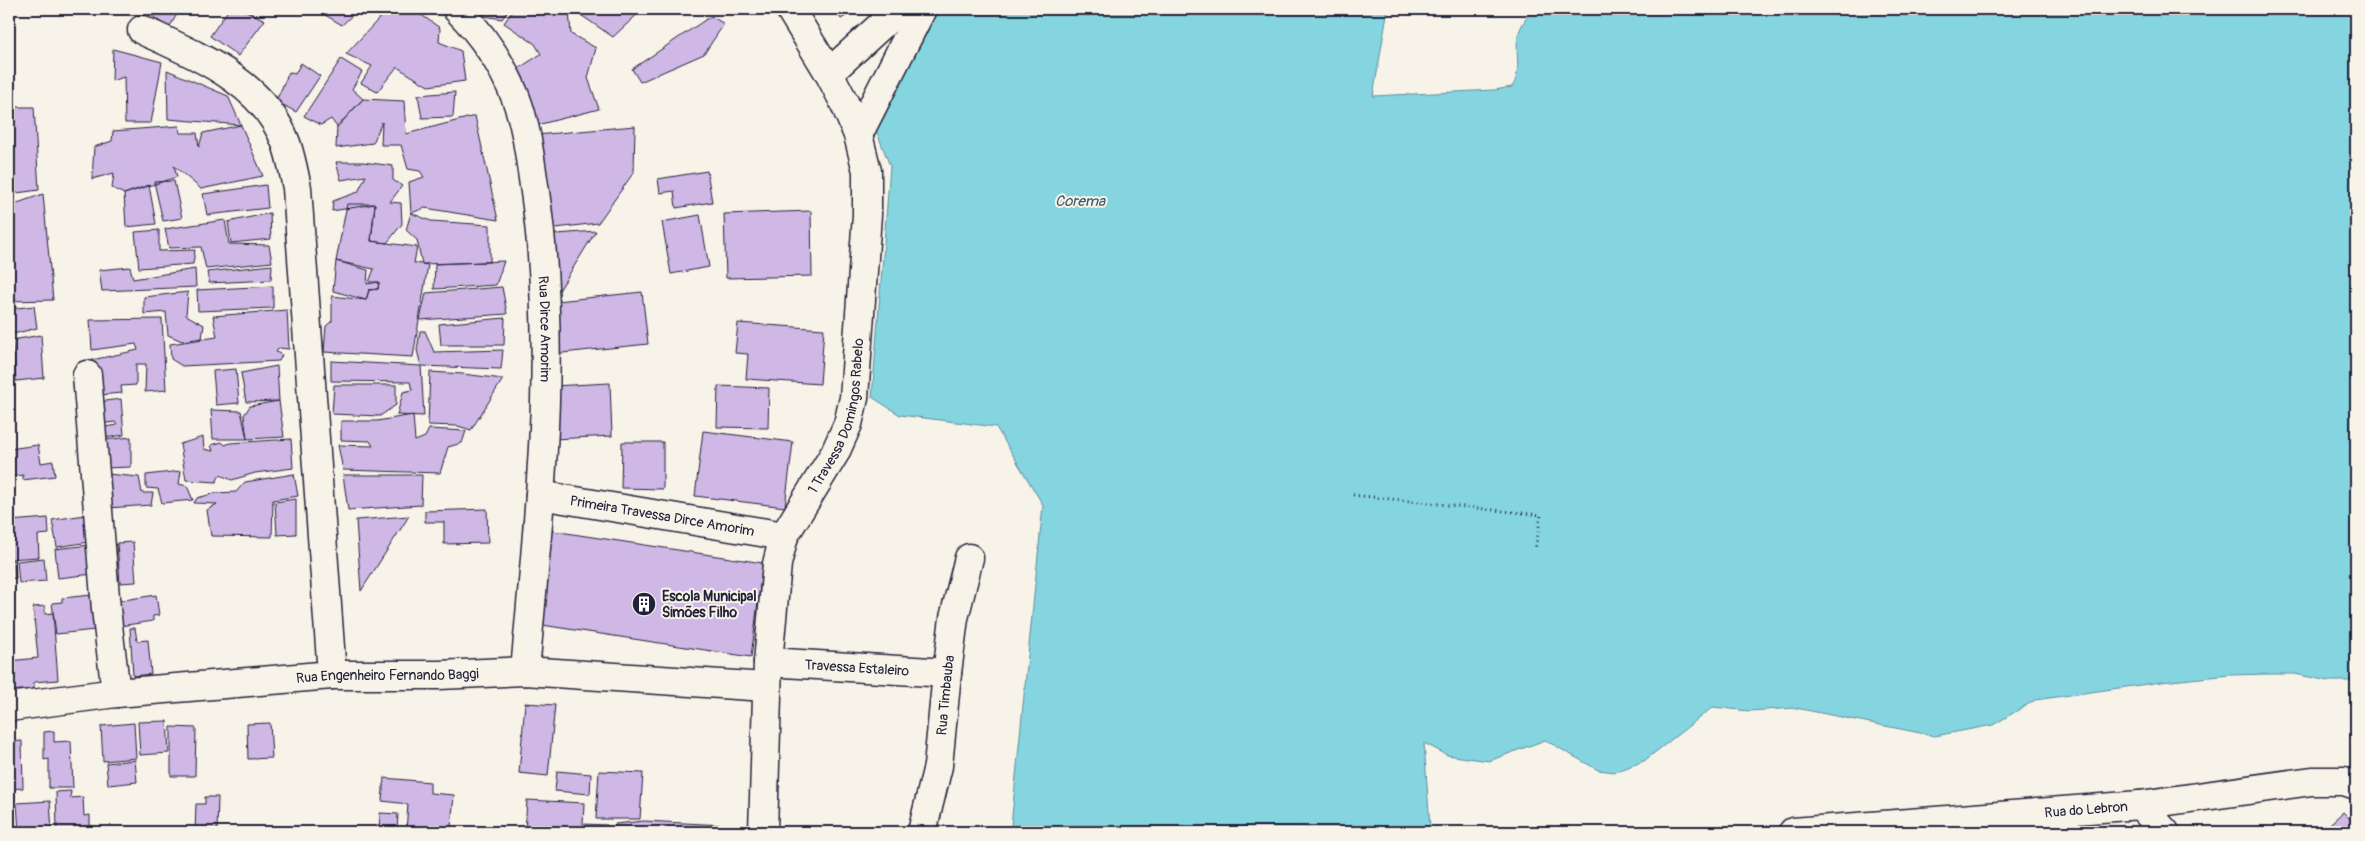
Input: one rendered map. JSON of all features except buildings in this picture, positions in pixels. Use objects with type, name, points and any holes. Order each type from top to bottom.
[{"type":"street","name":"Rua Dirce Amorim","points":[[457,9],[472,24],[492,52],[515,97],[525,128],[540,227],[544,308],[543,428],[540,495],[525,670]]},
{"type":"street","name":"1 Travessa Domingos Rabelo","points":[[763,832],[767,674],[773,592],[784,536],[835,453],[848,424],[854,398],[867,206],[867,171],[858,135],[829,73],[790,9]]},
{"type":"street","points":[[829,73],[899,9]]},
{"type":"street","points":[[858,135],[922,9]]},
{"type":"street","points":[[142,30],[199,56],[241,82],[268,110],[286,142],[297,188],[332,675]]},
{"type":"street","points":[[87,375],[106,609],[116,693]]},
{"type":"street","name":"Primeira Travessa Dirce Amorim","points":[[540,495],[784,536]]},
{"type":"street","name":"Rua Timbauba","points":[[922,832],[938,766],[946,672],[954,618],[969,558]]},
{"type":"street","name":"Rua Engenheiro Fernando Baggi","points":[[9,707],[116,693],[332,675],[439,675],[525,670],[767,674]]},
{"type":"street","name":"Travessa Estaleiro","points":[[767,674],[946,672]]},
{"type":"street","name":"Rua do Lebron","points":[[1793,832],[1907,829],[2140,804],[2312,781],[2344,781],[2356,785]]},
{"type":"street","name":"Rua do Lebron","points":[[2140,804],[2165,832]]},
{"type":"path","points":[[1353,495],[1541,515],[1535,550]]},
{"type":"water","name":"Corema","points":[[939,9],[1388,9],[1373,96],[1494,90],[1512,87],[1517,75],[1517,42],[1519,32],[1533,9],[2356,9],[2356,681],[2328,681],[2295,674],[2269,674],[2230,675],[2161,682],[2035,700],[1993,725],[1935,736],[1796,708],[1749,711],[1713,707],[1644,761],[1615,772],[1598,770],[1545,740],[1489,761],[1447,755],[1424,743],[1430,827],[1011,826],[1043,505],[996,427],[900,415],[872,397],[890,166],[876,130]]},
{"type":"place","name":"Escola Municipal Simões Filho","points":[[644,604]]}]
